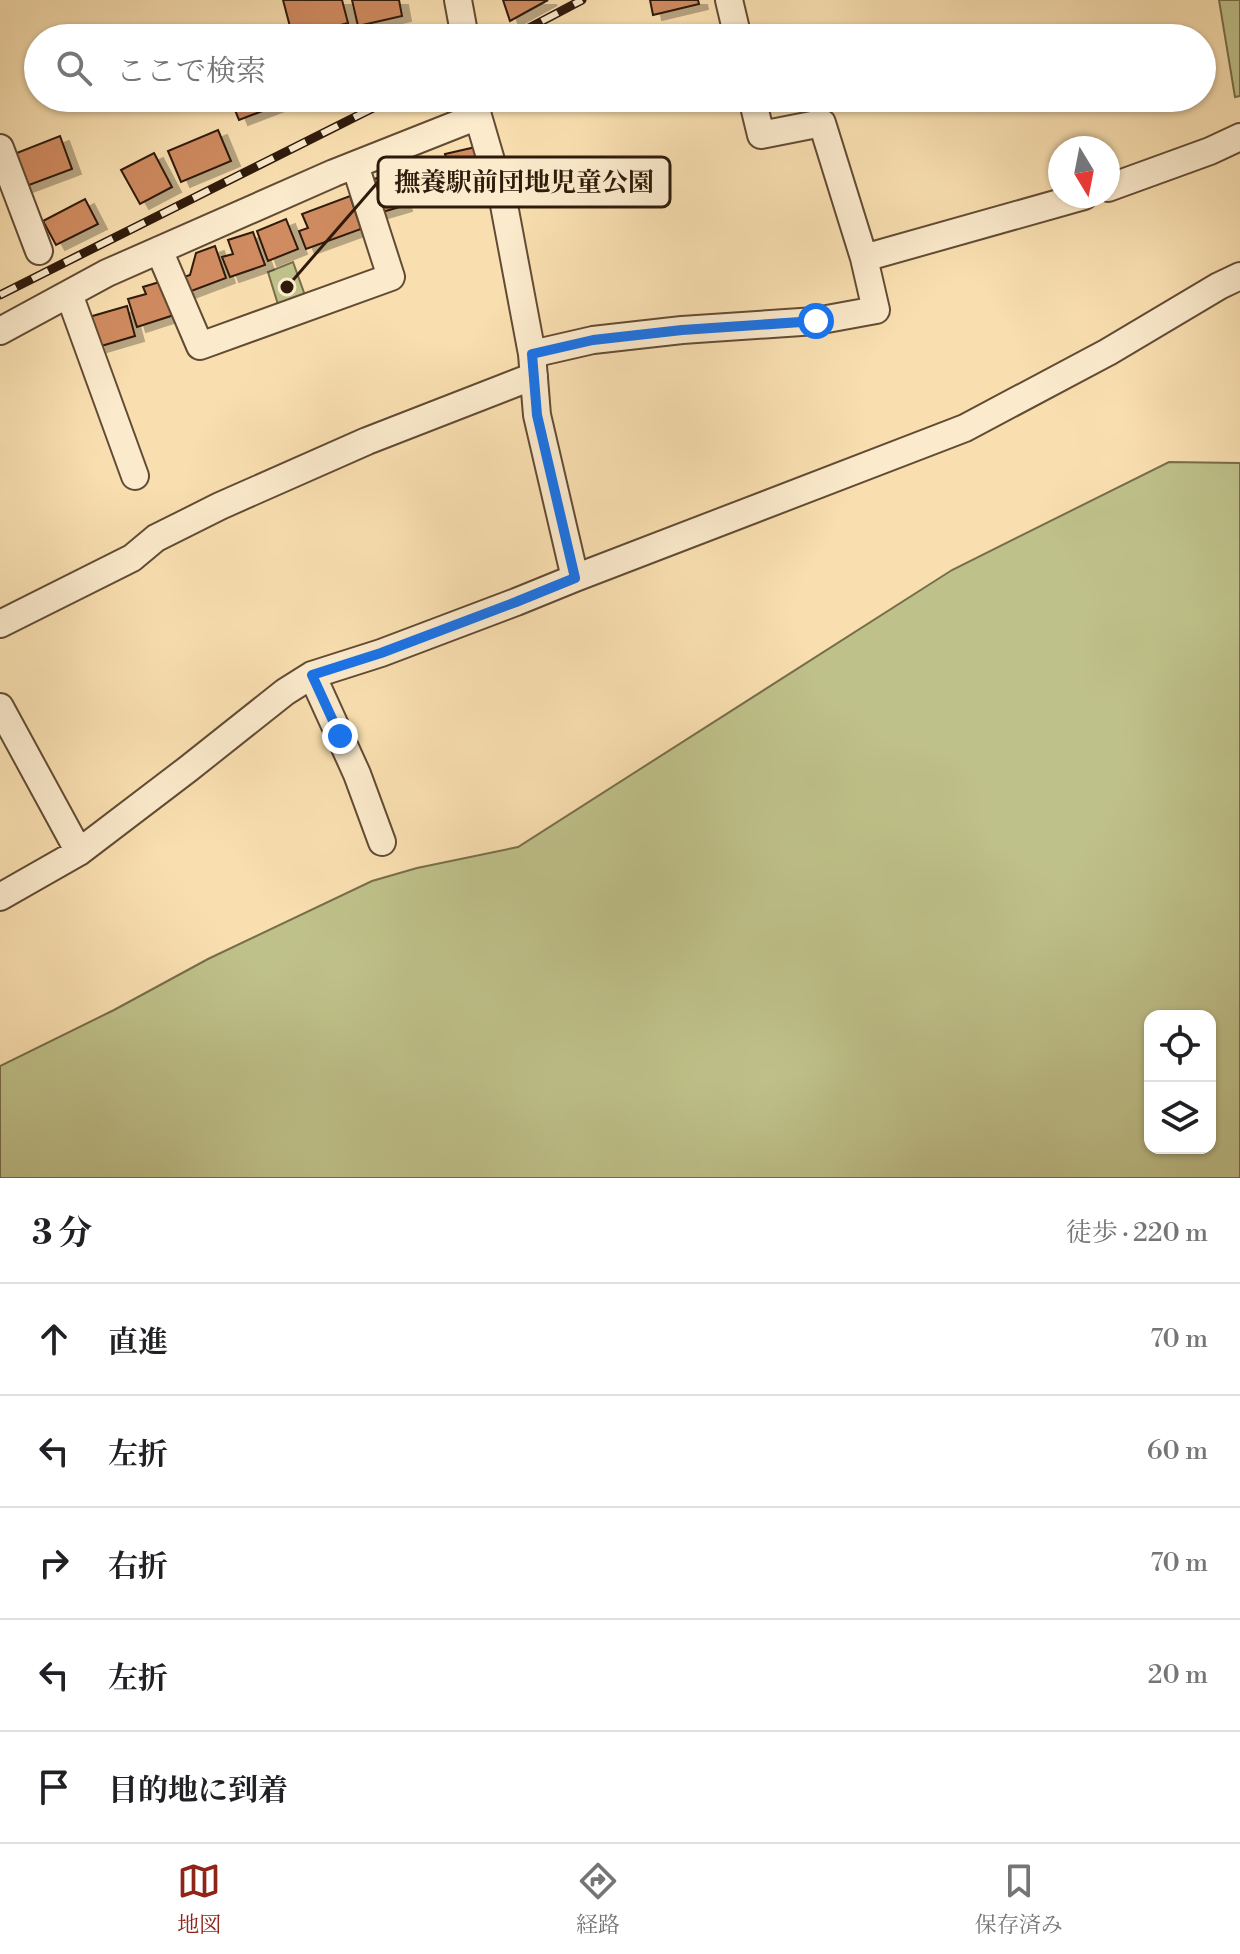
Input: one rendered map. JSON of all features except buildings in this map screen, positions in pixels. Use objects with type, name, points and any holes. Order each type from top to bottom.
[{"type":"street","points":[[458,0],[462,24]]},
{"type":"street","points":[[729,0],[735,24]]},
{"type":"street","points":[[0,331],[107,273],[355,165],[466,112]]},
{"type":"street","points":[[478,112],[504,205],[533,365],[537,415],[575,578]]},
{"type":"street","points":[[0,624],[132,558],[156,538],[220,506],[593,340],[682,330],[816,321],[876,310],[864,258],[822,123],[761,135],[755,112]]},
{"type":"street","points":[[1120,184],[1240,137]]},
{"type":"street","points":[[0,148],[39,251]]},
{"type":"street","points":[[159,250],[200,346],[391,277],[355,165]]},
{"type":"street","points":[[864,258],[1048,206]]},
{"type":"street","points":[[0,897],[79,852],[285,692],[312,675],[516,602],[965,428],[1108,352],[1240,276]]},
{"type":"street","points":[[69,294],[135,476]]},
{"type":"street","points":[[312,675],[357,774],[382,842]]},
{"type":"street","points":[[0,707],[79,852]]},
{"type":"green space","points":[[1219,0],[1240,0],[1240,96],[1235,97]]},
{"type":"green space","points":[[293,262],[307,301],[280,311],[268,272]]},
{"type":"green space","points":[[1169,462],[1240,463],[1240,1178],[0,1178],[0,1066],[208,959],[372,881],[417,868],[518,847],[952,570]]},
{"type":"railway","points":[[537,24],[582,0]]},
{"type":"railway","points":[[0,295],[365,112]]},
{"type":"place","name":"撫養駅前団地児童公園","points":[[287,287]]},
{"type":"route","points":[[340,736],[312,675],[381,653],[575,578],[537,415],[532,354],[593,340],[682,330],[816,321]]}]
